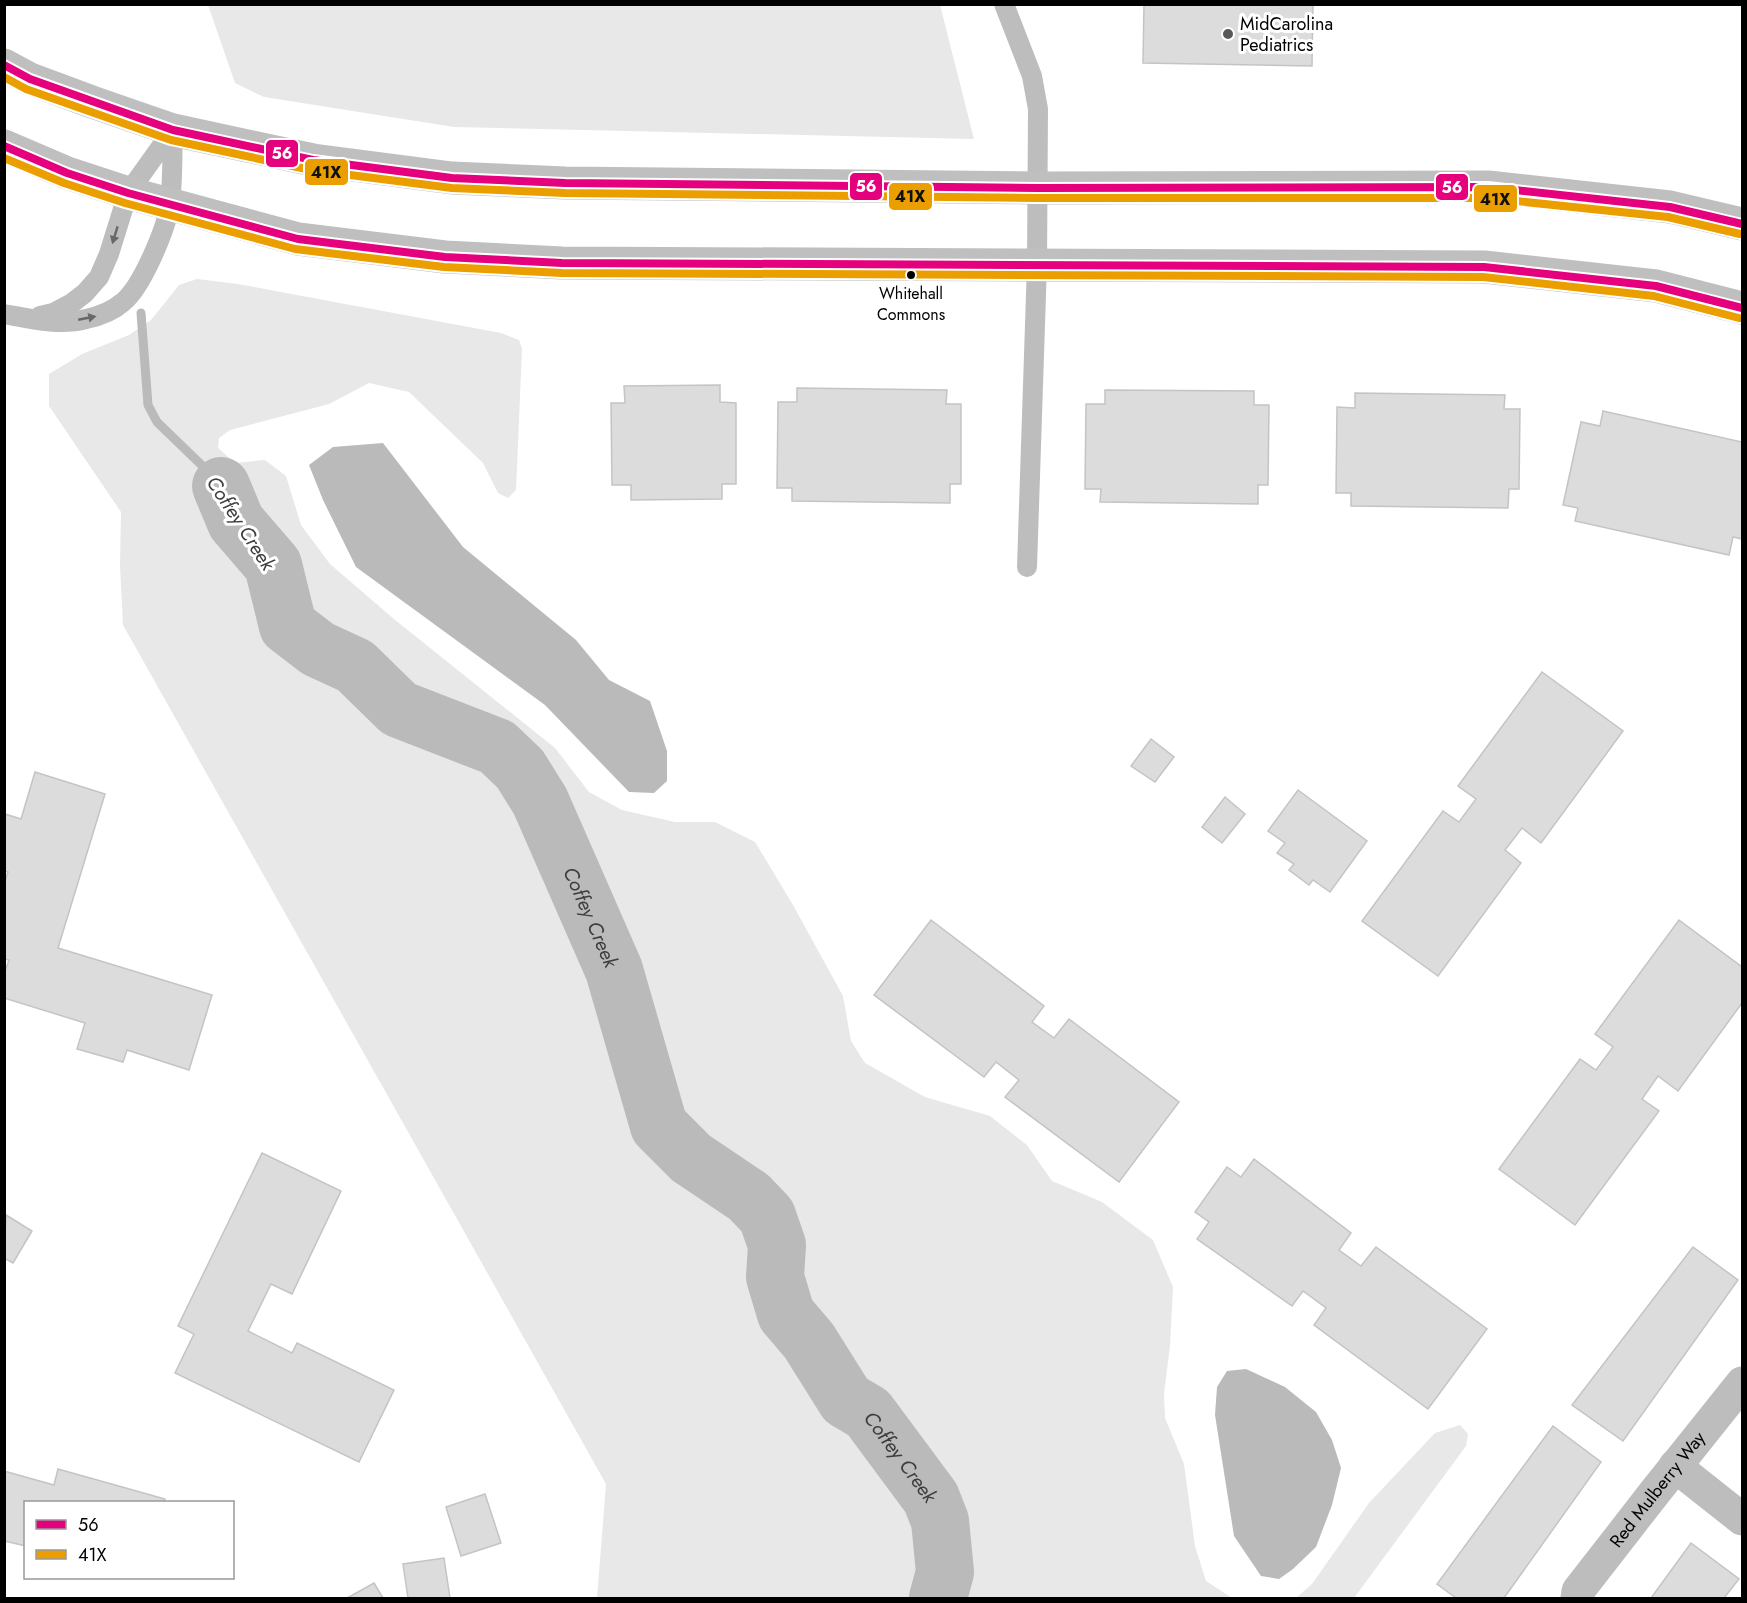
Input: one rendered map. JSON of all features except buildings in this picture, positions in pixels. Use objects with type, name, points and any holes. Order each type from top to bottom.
[{"type":"main road","points":[[4,65],[30,79],[81,99],[173,130],[314,160],[452,178],[564,183],[1038,188],[1488,187],[1670,207],[1743,224]]},
{"type":"main road","points":[[4,146],[68,173],[128,193],[298,239],[445,257],[562,263],[1484,267],[1656,286],[1743,308]]},
{"type":"street","name":"Red Mulberry Way","points":[[1577,1599],[1578,1591],[1743,1383]]},
{"type":"street","points":[[1675,1466],[1743,1519]]},
{"type":"lane","points":[[1004,4],[1032,76],[1038,109],[1038,264],[1028,567]]},
{"type":"lane","points":[[29,318],[53,313],[72,303],[85,293],[99,277],[110,254],[128,193],[173,130]]},
{"type":"lane","points":[[4,314],[49,321],[84,320],[105,314],[125,301],[143,276],[170,205],[173,130]]},
{"type":"shaded area","points":[[208,5],[940,5],[974,139],[454,127],[264,97],[235,83]]},
{"type":"shaded area","points":[[197,279],[238,284],[501,333],[519,340],[522,349],[516,490],[508,498],[498,493],[483,463],[409,392],[369,383],[329,404],[230,430],[219,438],[218,448],[235,463],[265,460],[286,476],[301,525],[330,564],[394,619],[555,748],[589,792],[622,810],[675,822],[715,822],[755,842],[843,996],[851,1041],[865,1063],[925,1097],[990,1116],[1027,1145],[1052,1181],[1102,1202],[1153,1240],[1173,1287],[1170,1346],[1164,1394],[1165,1418],[1184,1464],[1195,1546],[1206,1581],[1232,1598],[597,1598],[606,1484],[123,625],[120,566],[121,512],[49,406],[49,374],[82,354],[129,335],[151,320],[179,285]]},
{"type":"shaded area","points":[[383,443],[463,547],[576,640],[609,680],[650,701],[667,751],[667,781],[654,793],[629,792],[545,705],[356,567],[323,500],[309,465],[333,447]]},
{"type":"shaded area","points":[[1246,1369],[1285,1387],[1316,1412],[1332,1440],[1341,1468],[1332,1505],[1316,1547],[1279,1579],[1261,1576],[1234,1536],[1215,1415],[1217,1387],[1227,1371]]},
{"type":"shaded area","points":[[1460,1425],[1468,1434],[1466,1446],[1354,1598],[1296,1598],[1312,1584],[1369,1503],[1435,1433]]},
{"type":"waterway","name":"Coffey Creek","points":[[141,313],[148,405],[157,422],[221,486]]},
{"type":"waterway","name":"Coffey Creek","points":[[221,486],[236,522],[273,565],[288,626],[318,649],[355,666],[399,709],[497,747],[520,769],[540,801],[614,970],[659,1126],[691,1158],[749,1197],[767,1216],[777,1245],[775,1277],[786,1314],[809,1341],[846,1400],[868,1413],[931,1498],[940,1521],[945,1572],[938,1598]]},
{"type":"transit line","name":"56","points":[[4,65],[30,79],[173,130],[313,160],[452,178],[565,183],[1038,188],[1488,187],[1670,207],[1742,224]]},
{"type":"transit line","name":"41X","points":[[4,77],[26,89],[171,140],[311,170],[452,188],[565,193],[1038,198],[1487,198],[1668,217],[1740,234]]},
{"type":"transit line","name":"56","points":[[4,146],[67,173],[128,193],[298,239],[445,257],[562,263],[1484,267],[1656,286],[1742,308]]},
{"type":"transit line","name":"41X","points":[[4,158],[64,183],[125,203],[295,249],[444,267],[562,273],[1483,277],[1654,296],[1739,318]]},
{"type":"place","name":"MidCarolina Pediatrics","points":[[1228,34]]},
{"type":"place","name":"Whitehall Commons","points":[[911,275]]}]
